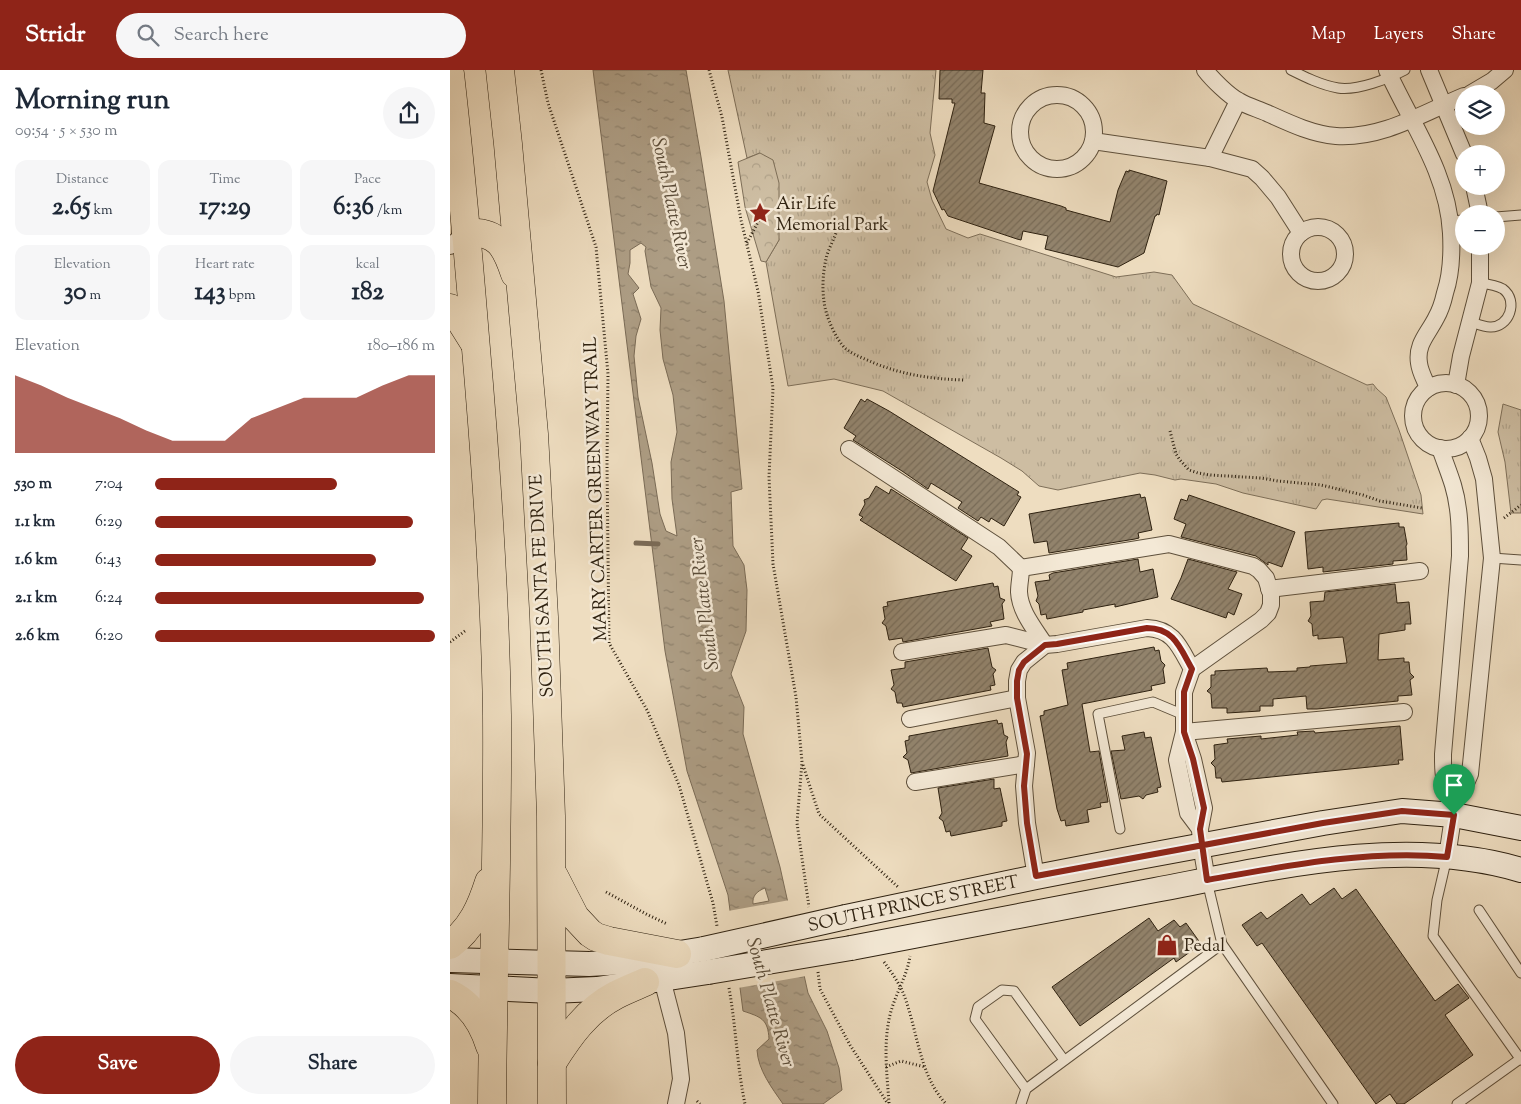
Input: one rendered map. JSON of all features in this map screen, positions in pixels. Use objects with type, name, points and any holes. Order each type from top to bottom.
[{"type":"highway","name":"SOUTH SANTA FE DRIVE","points":[[500,70],[534,434],[540,546],[550,767],[552,1104]]},
{"type":"highway","points":[[450,74],[458,239],[476,345],[489,508],[494,610],[497,714],[492,1104]]},
{"type":"highway","points":[[458,239],[484,233],[492,235],[497,239],[507,254],[522,292]]},
{"type":"highway","points":[[450,308],[476,345]]},
{"type":"highway","points":[[450,945],[463,934],[473,920],[484,899],[496,862]]},
{"type":"highway","points":[[552,870],[576,917],[590,933],[609,942],[677,954]]},
{"type":"highway","points":[[552,1063],[573,1031],[590,1013],[616,995],[654,981]]},
{"type":"highway","points":[[450,994],[464,1003],[477,1017],[492,1054]]},
{"type":"street","points":[[1205,70],[1211,78],[1238,101],[1308,130],[1336,136],[1363,134],[1387,129],[1412,120],[1455,100]]},
{"type":"street","points":[[1429,70],[1460,145]]},
{"type":"street","points":[[1485,85],[1506,70]]},
{"type":"street","points":[[1394,72],[1412,120],[1432,159],[1442,186],[1448,211],[1455,219]]},
{"type":"street","points":[[1052,96],[1066,96],[1079,102],[1089,113],[1094,126],[1093,141],[1087,154],[1077,164],[1063,169],[1048,168],[1036,162],[1026,152],[1021,138],[1021,124],[1027,110],[1038,101],[1052,96]]},
{"type":"street","points":[[1210,158],[1238,101]]},
{"type":"street","points":[[1093,141],[1210,158],[1252,169],[1278,198],[1301,233]]},
{"type":"street","points":[[1428,388],[1419,365],[1418,354],[1421,342],[1437,316],[1446,292],[1455,226]]},
{"type":"street","points":[[1456,384],[1461,356],[1480,283],[1480,255]]},
{"type":"street","points":[[1440,383],[1456,384],[1470,393],[1476,402],[1478,423],[1470,438],[1457,446],[1440,448],[1426,442],[1418,434],[1413,414],[1415,403],[1428,388],[1440,383]]},
{"type":"street","points":[[1447,857],[1455,806],[1470,774],[1492,558],[1484,479],[1470,438]]},
{"type":"street","points":[[1440,448],[1453,486],[1460,531],[1460,556],[1443,754],[1443,778],[1455,806]]},
{"type":"street","points":[[849,449],[999,547],[1021,568],[1020,600],[1026,615],[1045,645]]},
{"type":"street","points":[[1021,568],[1169,544],[1253,566],[1266,578],[1271,594],[1271,605],[1268,613],[1192,669],[1184,692],[1184,732],[1193,759],[1204,808],[1200,837],[1207,880]]},
{"type":"street","points":[[1269,589],[1420,571]]},
{"type":"street","points":[[902,652],[1006,635],[1045,645],[1154,628],[1170,634],[1176,640],[1192,669]]},
{"type":"street","points":[[1036,876],[1027,823],[1024,786],[1027,754],[1017,698],[1017,681],[1019,670],[1024,662],[1045,645]]},
{"type":"street","points":[[910,719],[1017,698]]},
{"type":"street","points":[[1184,732],[1404,712]]},
{"type":"street","points":[[915,782],[1026,764]]},
{"type":"street","name":"SOUTH PRINCE STREET","points":[[450,960],[589,964],[625,962],[677,954],[711,940],[846,917],[1036,876],[1200,837],[1323,823],[1402,811],[1455,806],[1521,828]]},
{"type":"street","name":"SOUTH PRINCE STREET","points":[[450,986],[551,991],[597,989],[718,975],[1207,880],[1351,857],[1417,855],[1447,857],[1483,860],[1521,870]]},
{"type":"street","points":[[654,981],[676,1033],[681,1079],[676,1104]]},
{"type":"lane","points":[[1291,70],[1308,79],[1339,88],[1366,85],[1394,72]]},
{"type":"lane","points":[[1505,216],[1521,215]]},
{"type":"lane","points":[[1471,322],[1489,327],[1495,326],[1506,320],[1511,309],[1510,298],[1502,288],[1480,283]]},
{"type":"lane","points":[[1492,558],[1521,560]]},
{"type":"lane","points":[[1120,829],[1098,714],[1153,702],[1184,715]]},
{"type":"lane","points":[[1447,857],[1437,900],[1433,936],[1521,1059],[1457,1104]]},
{"type":"lane","points":[[1207,880],[1222,944],[1333,1104]]},
{"type":"lane","points":[[1479,910],[1521,973]]},
{"type":"lane","points":[[1021,1104],[1026,1089],[1222,944]]},
{"type":"lane","points":[[1026,1089],[975,1019],[978,1007],[1002,990],[1014,991],[1064,1060]]},
{"type":"path","name":"MARY CARTER GREENWAY TRAIL","points":[[542,70],[548,103],[596,247],[608,374],[609,643],[647,710],[679,785],[713,903],[711,940]]},
{"type":"path","points":[[709,70],[722,117],[758,291],[774,388],[768,477],[773,564],[796,697],[802,762],[797,823],[810,913]]},
{"type":"path","points":[[747,244],[759,220],[760,213]]},
{"type":"path","points":[[837,230],[832,246],[827,253],[824,301],[830,322],[840,342],[846,349],[856,355],[891,370],[929,378],[964,380]]},
{"type":"path","points":[[1170,431],[1176,454],[1180,460],[1189,470],[1198,473],[1321,485],[1380,501],[1422,508]]},
{"type":"path","points":[[1504,518],[1521,505]]},
{"type":"path","points":[[450,642],[465,631]]},
{"type":"path","points":[[802,762],[819,814],[897,885]]},
{"type":"path","points":[[606,892],[667,924]]},
{"type":"path","points":[[888,1104],[885,1052],[890,1014],[908,969],[911,950]]},
{"type":"path","points":[[880,956],[900,988],[908,1008],[928,1077],[940,1098],[946,1104]]},
{"type":"path","points":[[818,970],[820,989],[850,1046],[888,1104]]},
{"type":"path","points":[[718,975],[733,1007],[745,1104]]},
{"type":"path","points":[[886,1067],[901,1061],[925,1068]]},
{"type":"path","points":[[697,1101],[700,1104]]},
{"type":"green space","points":[[728,70],[936,70],[930,133],[935,155],[927,182],[932,200],[946,229],[968,238],[980,234],[1116,277],[1154,272],[1172,275],[1193,304],[1367,385],[1373,384],[1386,397],[1399,430],[1421,495],[1423,514],[1327,499],[1322,500],[1316,509],[1243,493],[1216,484],[1181,479],[1175,480],[1140,473],[1058,490],[1039,486],[1022,471],[1001,458],[883,391],[834,379],[788,386],[766,262],[779,240],[760,153],[747,158]]},
{"type":"green space","points":[[760,153],[773,160],[779,183],[779,240],[766,262],[761,261],[745,207],[738,162]]},
{"type":"green space","points":[[1503,404],[1521,410],[1521,513],[1511,513],[1505,462],[1498,432]]},
{"type":"water","name":"South Platte River","points":[[593,70],[686,70],[724,301],[742,489],[731,492],[733,546],[744,565],[747,590],[746,631],[731,674],[744,707],[743,734],[780,867],[808,993],[827,1031],[839,1068],[842,1090],[823,1104],[783,1104],[760,1065],[757,1050],[769,1039],[767,1027],[759,1017],[743,1011],[728,895],[687,771],[665,651]],"holes":[[[641,243],[646,247],[651,287],[661,308],[660,330],[663,359],[673,395],[677,432],[671,462],[672,499],[677,536],[666,531],[660,514],[652,463],[638,397],[634,356],[636,336],[641,319],[633,294],[639,288],[628,274],[630,250]],[[765,888],[769,901],[753,904],[756,894]]]},
{"type":"pier","points":[[790,900],[806,976],[738,988],[728,911]]},
{"type":"building","points":[[940,70],[983,70],[981,93],[985,93],[984,123],[995,126],[979,183],[1110,222],[1118,190],[1126,171],[1129,172],[1129,170],[1167,181],[1159,215],[1155,216],[1144,253],[1118,267],[1045,249],[1048,236],[1023,231],[1021,240],[948,216],[944,209],[942,210],[933,191],[955,103],[952,103],[952,99],[939,99]]},
{"type":"building","points":[[861,399],[865,402],[867,399],[889,411],[1019,492],[1017,495],[1021,497],[1004,526],[991,518],[989,522],[981,517],[978,521],[958,508],[962,502],[931,483],[928,489],[853,440],[856,436],[844,428]]},
{"type":"building","points":[[876,486],[889,494],[891,489],[968,538],[961,549],[972,556],[956,581],[860,520],[863,517],[859,515],[865,504],[864,500],[869,498]]},
{"type":"building","points":[[1140,494],[1141,498],[1145,497],[1152,530],[1138,533],[1139,538],[1049,553],[1047,541],[1034,543],[1029,514]]},
{"type":"building","points":[[1189,495],[1295,532],[1282,567],[1268,562],[1268,565],[1256,556],[1181,537],[1186,524],[1174,519],[1181,499],[1187,501]]},
{"type":"building","points":[[1399,523],[1399,527],[1404,527],[1407,560],[1393,561],[1393,564],[1323,572],[1323,567],[1308,569],[1305,532]]},
{"type":"building","points":[[1138,559],[1140,572],[1153,569],[1158,597],[1115,607],[1115,604],[1083,610],[1083,612],[1047,619],[1046,614],[1041,615],[1039,604],[1036,601],[1038,596],[1035,582],[1050,580],[1049,575],[1053,573]]},
{"type":"building","points":[[1188,559],[1237,572],[1228,589],[1242,594],[1234,615],[1228,612],[1226,618],[1171,599]]},
{"type":"building","points":[[993,583],[994,587],[998,586],[1000,598],[1005,600],[1002,604],[1004,619],[990,622],[992,626],[903,642],[902,638],[889,640],[886,626],[882,623],[885,619],[883,607],[888,606],[887,602]]},
{"type":"building","points":[[1395,584],[1397,603],[1409,602],[1411,624],[1405,624],[1405,630],[1379,634],[1378,660],[1404,658],[1404,662],[1409,662],[1410,673],[1414,677],[1410,680],[1412,695],[1398,696],[1398,701],[1317,709],[1307,709],[1306,696],[1273,699],[1273,706],[1260,706],[1260,711],[1227,713],[1227,708],[1212,708],[1211,694],[1207,691],[1211,687],[1211,675],[1215,675],[1215,671],[1267,668],[1268,672],[1297,671],[1297,668],[1347,663],[1343,637],[1318,639],[1318,635],[1313,636],[1312,624],[1308,621],[1311,616],[1310,602],[1324,601],[1325,592]]},
{"type":"building","points":[[1154,647],[1155,651],[1159,650],[1161,661],[1165,665],[1163,669],[1165,683],[1151,686],[1152,690],[1082,704],[1090,752],[1099,751],[1108,802],[1100,803],[1101,807],[1087,810],[1089,822],[1066,826],[1065,820],[1061,821],[1057,809],[1040,716],[1044,715],[1044,711],[1068,705],[1062,670],[1068,669],[1067,663]]},
{"type":"building","points":[[988,648],[992,667],[996,670],[993,674],[995,685],[990,686],[991,690],[903,707],[902,703],[897,703],[895,692],[891,689],[894,685],[891,670],[905,668],[905,662]]},
{"type":"building","points":[[997,720],[998,724],[1002,723],[1004,735],[1008,737],[1006,742],[1008,756],[911,773],[908,760],[903,757],[907,753],[905,741],[909,740],[909,736]]},
{"type":"building","points":[[1400,726],[1403,760],[1398,760],[1399,764],[1222,782],[1221,778],[1216,778],[1215,767],[1211,763],[1215,759],[1214,745],[1228,743],[1227,739],[1261,736],[1261,739],[1298,735],[1297,732],[1314,731],[1315,733]]},
{"type":"building","points":[[1144,732],[1145,738],[1151,737],[1161,787],[1157,788],[1158,792],[1146,795],[1143,799],[1139,796],[1121,799],[1111,751],[1125,750],[1122,736]]},
{"type":"building","points":[[994,779],[994,789],[1000,788],[1007,821],[1002,822],[1002,826],[951,836],[950,831],[946,832],[943,821],[939,818],[942,813],[938,788]]},
{"type":"building","points":[[1334,888],[1342,899],[1356,889],[1435,1001],[1458,984],[1469,998],[1445,1015],[1473,1055],[1404,1104],[1397,1104],[1390,1094],[1376,1104],[1262,943],[1257,946],[1242,925],[1261,912],[1267,919],[1302,894],[1310,905]]},
{"type":"building","points":[[1149,918],[1158,931],[1174,920],[1180,927],[1186,923],[1201,944],[1176,962],[1174,958],[1080,1026],[1052,987]]},
{"type":"waterway","points":[[636,543],[658,544]]},
{"type":"place","name":"Air Life Memorial Park","points":[[760,213]]},
{"type":"place","name":"Pedal","points":[[1167,945]]},
{"type":"route","points":[[1454,815],[1402,811],[1323,823],[1201,845],[1036,876],[1027,823],[1024,786],[1027,754],[1017,698],[1019,670],[1024,662],[1045,645],[1147,628],[1154,628],[1170,634],[1176,640],[1192,669],[1184,692],[1184,732],[1193,759],[1204,808],[1200,829],[1201,845],[1207,880],[1351,857],[1386,855],[1447,857],[1454,815]]}]
